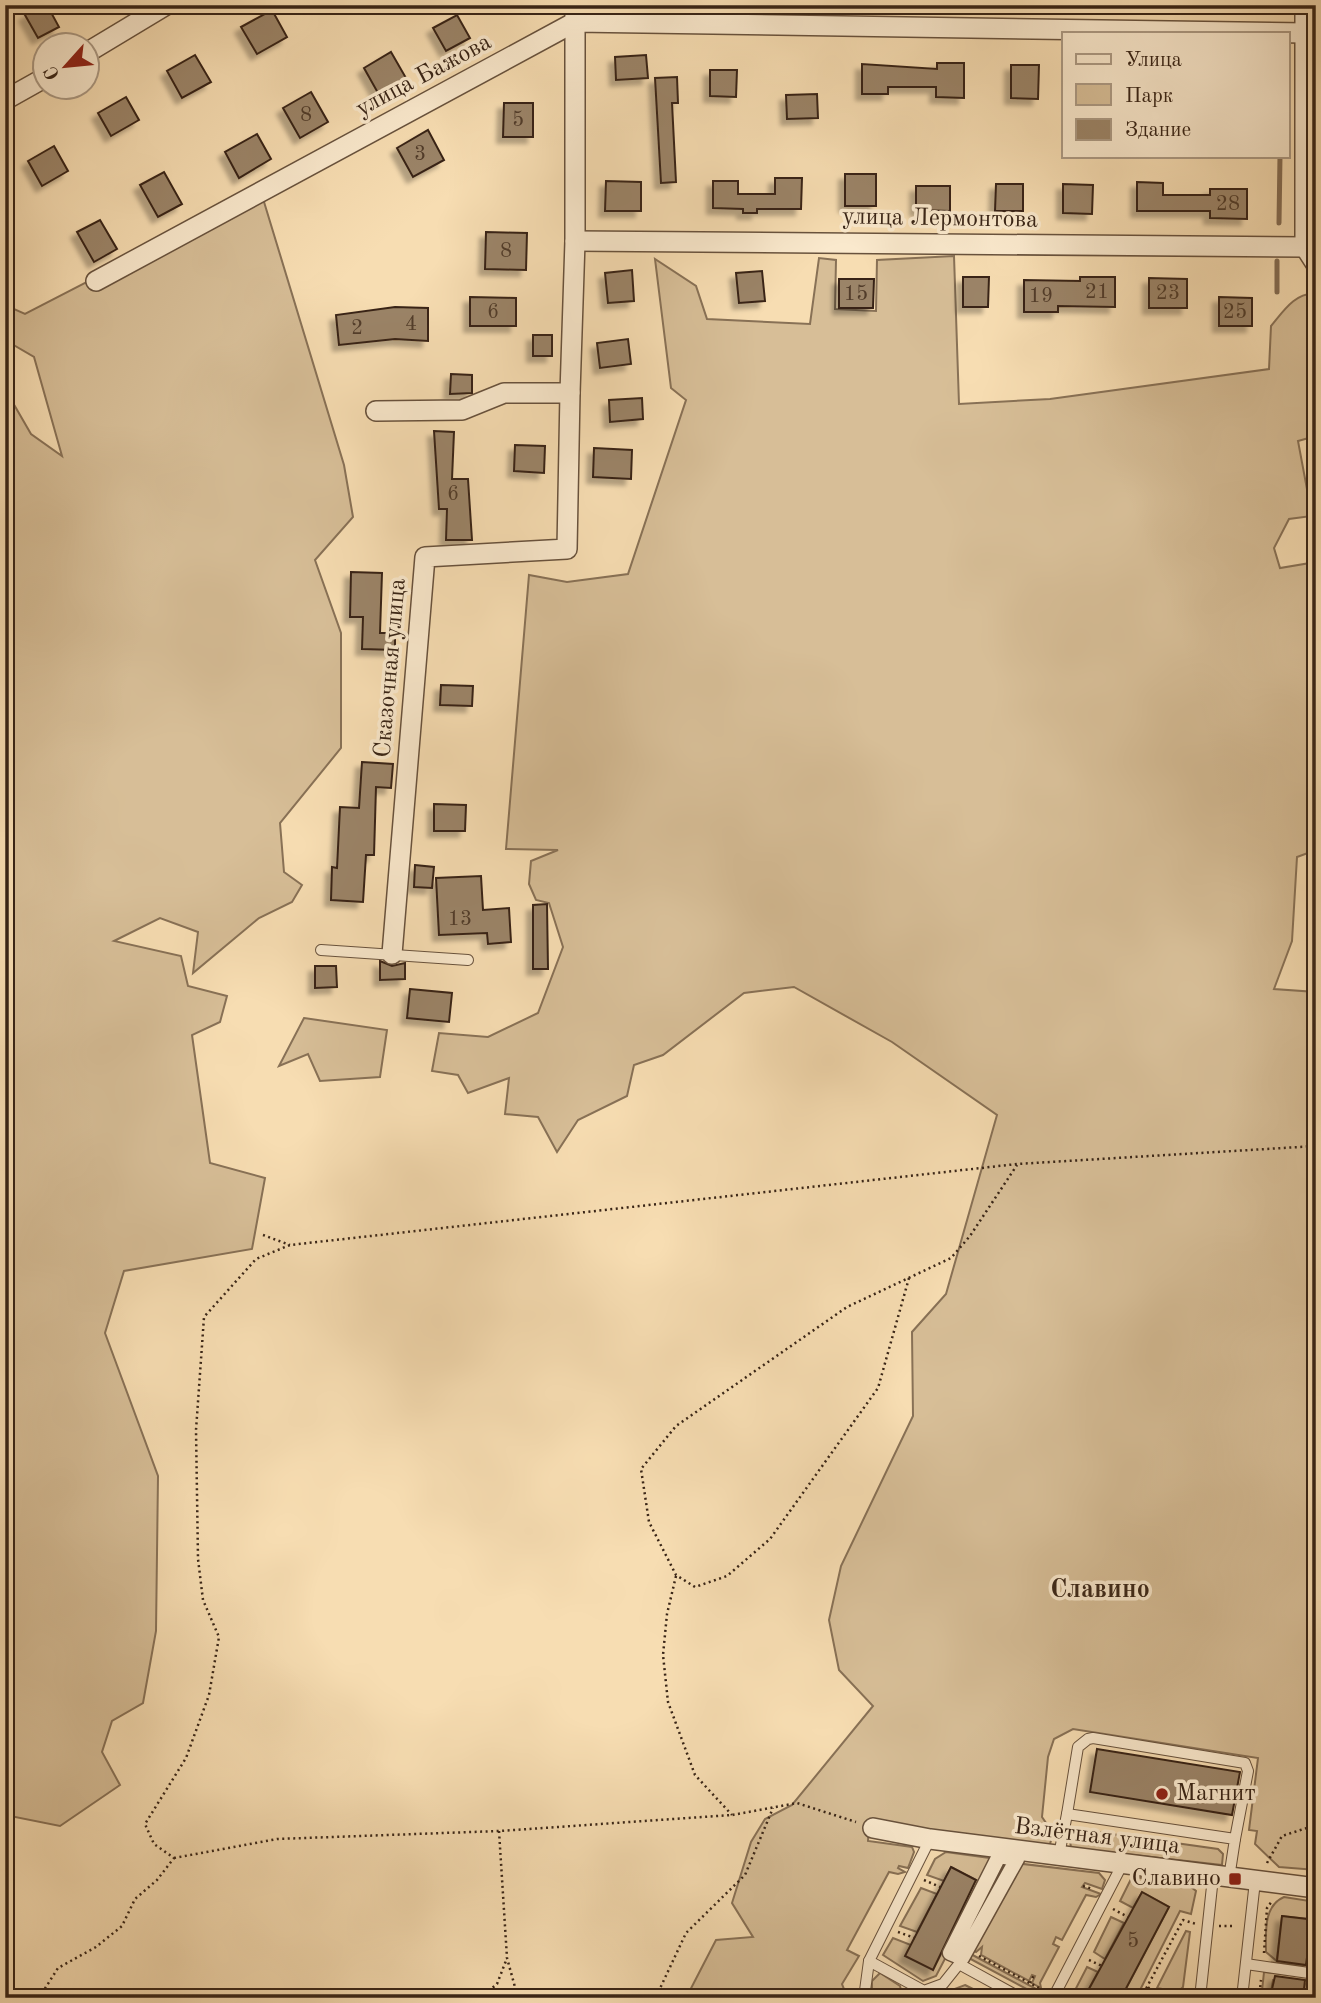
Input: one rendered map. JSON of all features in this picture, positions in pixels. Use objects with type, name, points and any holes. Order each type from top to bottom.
[{"type":"street","points":[[102,44],[166,5]]},
{"type":"street","points":[[1305,5],[1311,67],[1310,188],[1305,247],[1316,264]]},
{"type":"street","name":"улица Бажова","points":[[96,281],[575,13],[1269,32]]},
{"type":"street","name":"Сказочная улица","points":[[392,954],[425,557],[567,549],[575,241],[575,13]]},
{"type":"street","name":"улица Бажова","points":[[1290,33],[1306,33]]},
{"type":"street","points":[[5,100],[32,85]]},
{"type":"street","name":"улица Лермонтова","points":[[575,241],[1305,247]]},
{"type":"street","points":[[376,411],[462,410],[504,393],[570,393]]},
{"type":"street","name":"Взлётная улица","points":[[873,1828],[930,1839],[1316,1888]]},
{"type":"street","points":[[999,1856],[1017,1859],[968,1950],[962,1958],[950,1953],[999,1856]]},
{"type":"lane","points":[[321,950],[468,960]]},
{"type":"lane","points":[[1059,1856],[1078,1748],[1088,1738],[1245,1763],[1248,1771],[1235,1839],[1221,1878],[1200,1998]]},
{"type":"lane","points":[[1068,1814],[1235,1839]]},
{"type":"lane","points":[[864,1998],[869,1961],[930,1839]]},
{"type":"lane","points":[[1053,1998],[1122,1865]]},
{"type":"lane","points":[[1242,1998],[1255,1881]]},
{"type":"lane","points":[[869,1961],[924,1991]]},
{"type":"lane","points":[[909,1998],[943,1984],[959,1964],[1021,1998]]},
{"type":"lane","points":[[1246,1964],[1316,1973]]},
{"type":"path","points":[[174,1858],[154,1844],[145,1824],[186,1758],[209,1695],[219,1637],[203,1600],[198,1559],[196,1430],[204,1317],[256,1259],[290,1245],[1017,1164],[1316,1146]]},
{"type":"path","points":[[909,1278],[878,1388],[770,1539],[727,1576],[695,1587],[676,1575],[649,1522],[641,1469],[676,1426],[847,1307],[951,1258],[970,1236],[1017,1164]]},
{"type":"path","points":[[263,1234],[290,1245]]},
{"type":"path","points":[[676,1575],[667,1614],[663,1654],[668,1702],[695,1774],[732,1815]]},
{"type":"path","points":[[39,1998],[58,1968],[96,1947],[122,1926],[135,1899],[157,1880],[174,1858],[277,1839],[499,1831],[732,1815],[797,1803],[873,1828]]},
{"type":"path","points":[[656,1997],[686,1933],[745,1875],[774,1808]]},
{"type":"path","points":[[1255,1881],[1282,1836],[1316,1825]]},
{"type":"path","points":[[499,1831],[507,1958],[518,1998]]},
{"type":"path","points":[[918,1890],[929,1870]]},
{"type":"path","points":[[923,1880],[940,1887]]},
{"type":"path","points":[[1259,1998],[1267,1909],[1278,1896]]},
{"type":"path","points":[[1108,1919],[1117,1901]]},
{"type":"path","points":[[1113,1909],[1128,1917]]},
{"type":"path","points":[[1141,1998],[1183,1920],[1197,1924],[1198,1913]]},
{"type":"path","points":[[901,1921],[895,1931],[915,1938]]},
{"type":"path","points":[[1219,1926],[1233,1927]]},
{"type":"path","points":[[1082,1969],[1092,1949]]},
{"type":"path","points":[[968,1950],[1041,1989]]},
{"type":"path","points":[[1308,1950],[1315,1957]]},
{"type":"path","points":[[480,1998],[497,1984],[507,1958]]},
{"type":"path","points":[[1087,1959],[1101,1966]]},
{"type":"path","points":[[1030,1983],[1034,1975]]},
{"type":"path","points":[[1147,1986],[1157,1998]]},
{"type":"green space","points":[[261,192],[344,465],[353,517],[315,560],[341,633],[341,748],[280,823],[284,872],[302,885],[292,902],[259,918],[193,973],[198,932],[160,918],[114,941],[181,956],[188,986],[227,996],[220,1022],[192,1035],[210,1163],[265,1178],[252,1249],[124,1271],[105,1333],[158,1476],[156,1631],[143,1703],[112,1721],[102,1752],[120,1785],[60,1826],[5,1815],[5,389],[31,434],[62,456],[34,357],[5,340],[5,305],[25,314]]},
{"type":"green space","points":[[954,256],[959,404],[1050,399],[1269,369],[1271,326],[1296,299],[1316,294],[1316,436],[1298,441],[1312,516],[1289,519],[1274,548],[1280,568],[1316,562],[1316,850],[1297,857],[1292,941],[1274,989],[1316,992],[1316,1870],[1279,1867],[1255,1844],[1257,1831],[1249,1830],[1258,1758],[1073,1729],[1054,1739],[1048,1757],[1042,1817],[1053,1833],[1050,1844],[1045,1847],[869,1822],[868,1841],[912,1847],[914,1852],[908,1868],[898,1868],[905,1872],[889,1872],[847,1950],[859,1956],[842,1984],[846,1994],[852,1998],[686,1998],[716,1940],[753,1937],[732,1903],[751,1842],[765,1819],[792,1805],[873,1706],[839,1670],[829,1620],[841,1566],[913,1416],[912,1332],[946,1294],[997,1115],[892,1042],[794,987],[744,993],[663,1055],[634,1065],[627,1096],[578,1120],[557,1152],[538,1117],[505,1114],[509,1078],[468,1093],[458,1075],[432,1071],[439,1033],[488,1037],[538,1013],[563,947],[549,903],[536,900],[529,884],[531,861],[558,850],[506,849],[529,575],[567,582],[628,574],[686,400],[671,388],[655,259],[696,286],[707,319],[810,324],[819,258],[836,260],[835,309],[876,311],[877,260]]},
{"type":"green space","points":[[304,1018],[387,1030],[380,1077],[320,1081],[308,1054],[279,1066]]},
{"type":"green space","points":[[1076,1829],[1218,1849],[1223,1854],[1222,1865],[1071,1848],[1069,1833]]},
{"type":"green space","points":[[946,1852],[997,1859],[936,1976],[923,1981],[883,1955],[893,1938],[911,1945],[933,1970],[978,1881],[951,1867],[944,1881],[927,1875],[935,1859]]},
{"type":"green space","points":[[1015,1863],[1099,1873],[1105,1880],[1102,1889],[1085,1883],[1082,1887],[1101,1894],[1096,1897],[1086,1895],[1062,1940],[1056,1937],[1053,1944],[1059,1947],[1040,1983],[1041,1988],[1032,1983],[1035,1976],[1032,1975],[1029,1981],[981,1955],[982,1947],[976,1952],[969,1948]]},
{"type":"green space","points":[[1136,1877],[1191,1887],[1196,1891],[1191,1914],[1180,1911],[1136,1998],[1121,1998],[1169,1907],[1142,1892],[1133,1908],[1120,1901],[1131,1879]]},
{"type":"green space","points":[[921,1888],[937,1894],[917,1932],[900,1926]]},
{"type":"green space","points":[[1284,1897],[1316,1902],[1316,1920],[1282,1916],[1277,1958],[1306,1962],[1307,1956],[1312,1957],[1311,1966],[1279,1963],[1266,1952],[1269,1913],[1277,1901]]},
{"type":"green space","points":[[1111,1917],[1124,1923],[1105,1959],[1094,1952]]},
{"type":"green space","points":[[1186,1931],[1190,1932],[1183,1987],[1178,1992],[1157,1988]]},
{"type":"green space","points":[[967,1952],[1040,1991],[1034,1993],[965,1956]]},
{"type":"green space","points":[[1087,1967],[1098,1972],[1084,1998],[1071,1998]]},
{"type":"green space","points":[[1264,1972],[1316,1978],[1315,1998],[1303,1998],[1305,1984],[1273,1980],[1271,1992],[1262,1991]]},
{"type":"green space","points":[[880,1973],[900,1986],[902,1994],[887,1998],[872,1992],[872,1981]]},
{"type":"green space","points":[[965,1985],[991,1998],[931,1998]]},
{"type":"building","points":[[47,5],[59,27],[49,32],[35,32],[25,15]]},
{"type":"building","points":[[272,10],[287,37],[257,54],[241,27]]},
{"type":"building","points":[[457,15],[470,38],[446,51],[433,28]]},
{"type":"building","points":[[391,52],[406,78],[378,93],[364,68]]},
{"type":"building","points":[[195,55],[211,82],[182,98],[167,71]]},
{"type":"building","points":[[646,55],[648,78],[616,80],[615,57]]},
{"type":"building","points":[[937,63],[964,63],[964,98],[936,97],[936,87],[888,87],[888,94],[862,94],[862,64],[937,69]]},
{"type":"building","points":[[1011,65],[1039,65],[1038,99],[1011,98]]},
{"type":"building","points":[[710,70],[737,70],[736,97],[710,96]]},
{"type":"building","points":[[677,77],[678,103],[672,103],[676,182],[661,183],[655,78]]},
{"type":"building","points":[[311,92],[328,122],[300,138],[283,108]]},
{"type":"building","points":[[817,94],[818,118],[787,119],[786,95]]},
{"type":"building","points":[[126,97],[139,120],[111,136],[98,113]]},
{"type":"building","points":[[504,103],[533,103],[533,137],[503,137]]},
{"type":"building","points":[[428,130],[444,160],[413,177],[397,148]]},
{"type":"building","points":[[257,134],[271,159],[239,178],[225,152]]},
{"type":"building","points":[[54,146],[68,171],[42,186],[28,161]]},
{"type":"building","points":[[164,172],[182,204],[158,217],[140,185]]},
{"type":"building","points":[[845,174],[876,174],[876,206],[845,206]]},
{"type":"building","points":[[775,178],[802,178],[801,209],[757,209],[757,213],[743,213],[743,209],[713,208],[713,181],[738,181],[738,194],[775,194]]},
{"type":"building","points":[[606,181],[641,182],[641,211],[605,211]]},
{"type":"building","points":[[1137,182],[1163,183],[1163,195],[1210,195],[1210,189],[1247,189],[1247,219],[1210,218],[1210,211],[1137,211]]},
{"type":"building","points":[[996,184],[1023,184],[1023,211],[995,211]]},
{"type":"building","points":[[1063,184],[1093,185],[1092,214],[1063,213]]},
{"type":"building","points":[[916,186],[950,186],[950,211],[916,210]]},
{"type":"building","points":[[100,220],[117,249],[94,262],[77,232]]},
{"type":"building","points":[[486,232],[527,233],[526,270],[485,269]]},
{"type":"building","points":[[632,270],[634,301],[608,303],[605,273]]},
{"type":"building","points":[[762,271],[765,301],[739,303],[736,273]]},
{"type":"building","points":[[963,277],[989,277],[988,307],[963,307]]},
{"type":"building","points":[[1080,277],[1115,277],[1115,307],[1058,306],[1058,312],[1024,312],[1024,280],[1080,281]]},
{"type":"building","points":[[1149,278],[1187,279],[1187,308],[1149,308]]},
{"type":"building","points":[[839,279],[874,279],[873,308],[839,308]]},
{"type":"building","points":[[470,297],[516,298],[516,326],[470,326]]},
{"type":"building","points":[[1219,297],[1252,298],[1252,326],[1219,326]]},
{"type":"building","points":[[395,307],[428,308],[428,341],[395,339],[339,345],[336,315]]},
{"type":"building","points":[[533,335],[552,335],[552,356],[533,356]]},
{"type":"building","points":[[628,339],[631,364],[600,368],[597,343]]},
{"type":"building","points":[[451,374],[472,375],[472,393],[450,394]]},
{"type":"building","points":[[642,398],[643,419],[610,422],[609,400]]},
{"type":"building","points":[[434,431],[454,432],[452,479],[468,479],[472,540],[446,540],[447,509],[439,509]]},
{"type":"building","points":[[515,445],[545,446],[544,473],[514,471]]},
{"type":"building","points":[[594,448],[632,450],[631,479],[593,477]]},
{"type":"building","points":[[351,572],[382,573],[380,633],[395,633],[395,650],[362,649],[363,617],[350,617]]},
{"type":"building","points":[[441,685],[473,686],[472,706],[440,705]]},
{"type":"building","points":[[362,762],[393,764],[391,788],[376,787],[374,855],[366,855],[363,902],[331,900],[332,867],[337,868],[340,807],[359,808]]},
{"type":"building","points":[[434,804],[466,805],[465,831],[434,831]]},
{"type":"building","points":[[415,865],[434,867],[432,888],[414,887]]},
{"type":"building","points":[[481,876],[483,910],[509,908],[511,942],[488,944],[487,933],[439,935],[436,878]]},
{"type":"building","points":[[547,904],[548,969],[533,969],[533,905]]},
{"type":"building","points":[[380,961],[392,966],[405,963],[405,979],[380,980]]},
{"type":"building","points":[[315,966],[336,966],[337,987],[315,988]]},
{"type":"building","points":[[410,989],[452,993],[449,1022],[407,1018]]},
{"type":"building","points":[[1097,1749],[1240,1772],[1232,1815],[1090,1792]]},
{"type":"building","points":[[951,1867],[976,1880],[933,1970],[905,1956]]},
{"type":"building","points":[[1142,1892],[1169,1907],[1121,1998],[1084,1998]]},
{"type":"building","points":[[1282,1916],[1316,1920],[1316,1951],[1308,1950],[1306,1965],[1277,1961]]},
{"type":"building","points":[[1275,1976],[1305,1980],[1303,1998],[1270,1998]]},
{"type":"waterway","points":[[1279,223],[1280,158]]},
{"type":"waterway","points":[[1277,261],[1277,292]]},
{"type":"place","name":"Магнит","points":[[1162,1794]]},
{"type":"place","name":"Славино","points":[[1235,1879]]},
{"type":"district","name":"Славино","points":[[1100,1590]]}]
